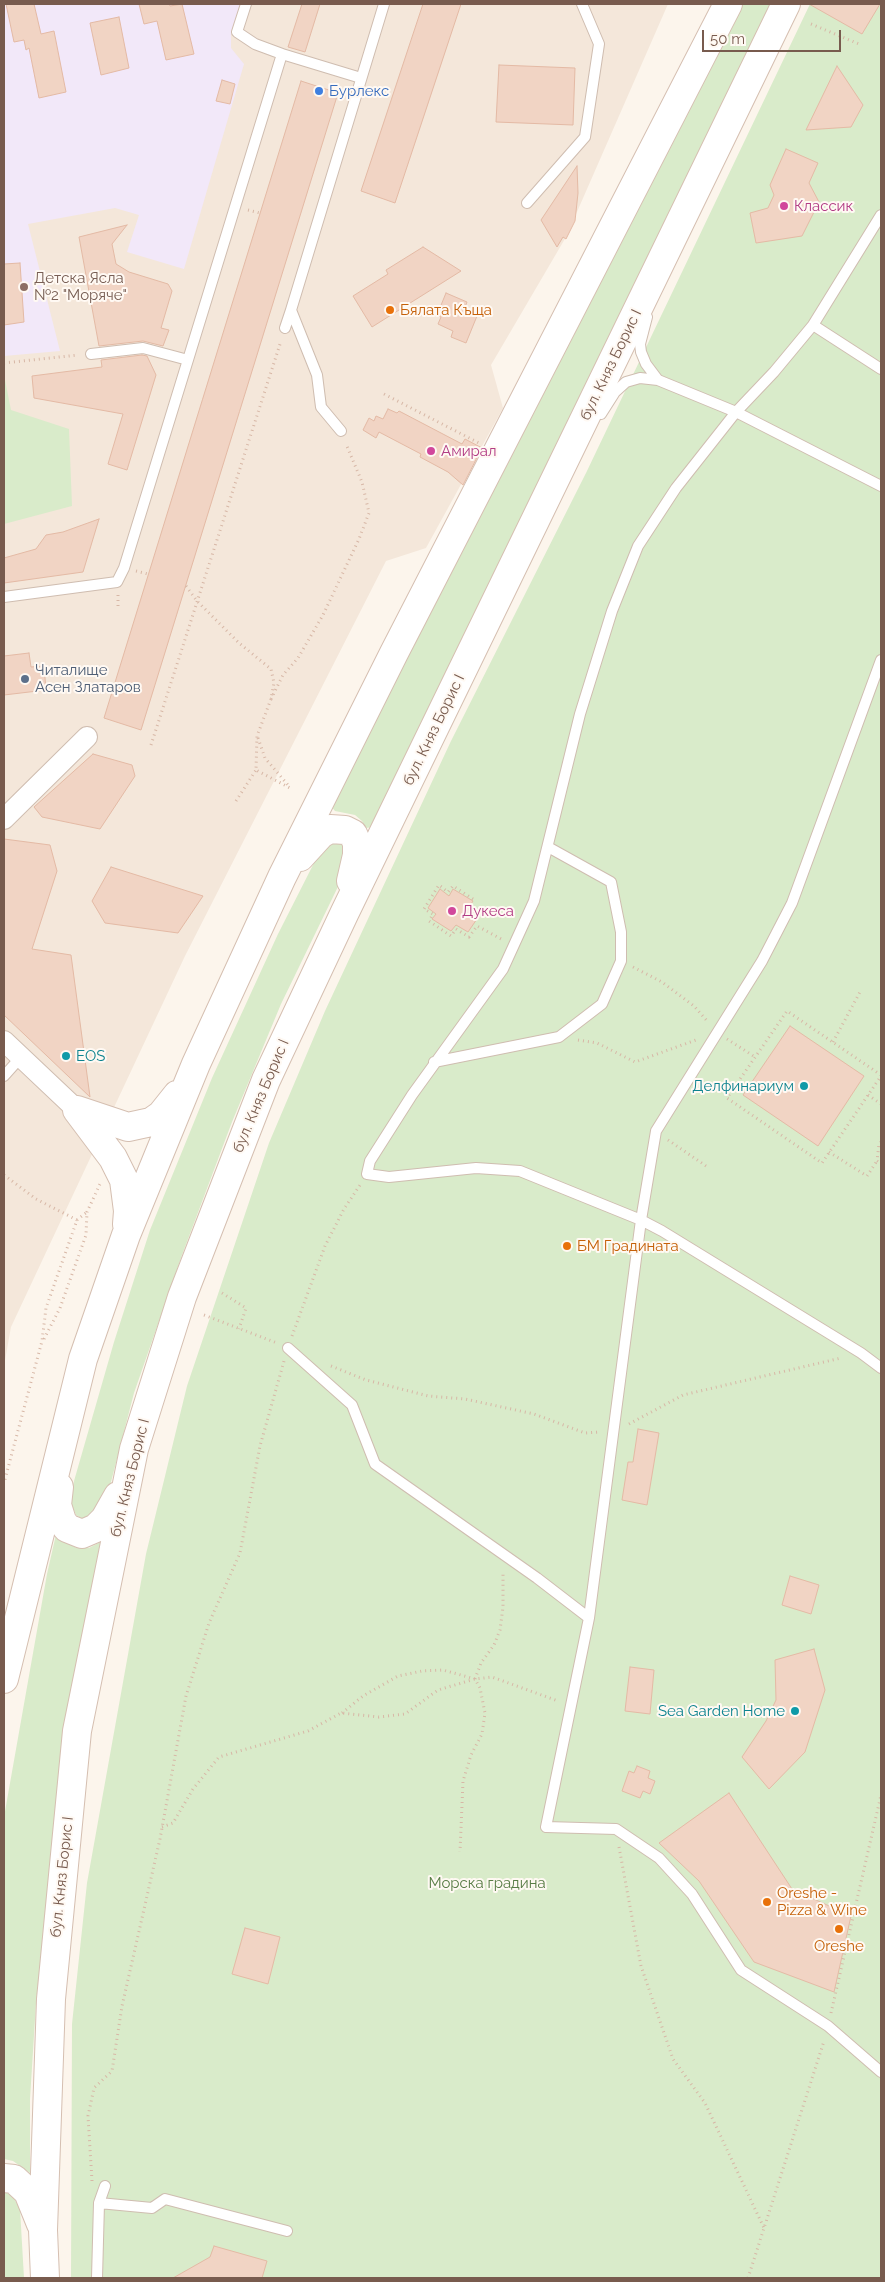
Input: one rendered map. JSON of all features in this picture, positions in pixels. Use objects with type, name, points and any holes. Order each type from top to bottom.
[{"type":"main road","points":[[4,1679],[83,1359],[126,1235],[196,1064],[282,877],[398,644],[728,4]]},
{"type":"main road","name":"бул. Княз Борис I","points":[[45,2278],[43,2230],[50,1998],[76,1731],[134,1450],[182,1297],[220,1193],[266,1080],[345,912],[786,4]]},
{"type":"main road","points":[[282,877],[321,834],[330,829],[346,830],[353,834],[357,843],[357,855],[345,912]]},
{"type":"main road","points":[[78,1110],[128,1127],[150,1122],[172,1103],[196,1064]]},
{"type":"main road","points":[[78,1110],[113,1158],[124,1180],[128,1211],[126,1235]]},
{"type":"main road","points":[[67,1428],[57,1504],[62,1521],[67,1528],[74,1532],[88,1532],[105,1519],[120,1492],[134,1450]]},
{"type":"main road","points":[[4,2178],[14,2179],[28,2192],[43,2230]]},
{"type":"street","points":[[4,819],[88,737]]},
{"type":"street","points":[[4,1041],[78,1110]]},
{"type":"lane","points":[[246,4],[238,32],[255,44],[362,78]]},
{"type":"lane","points":[[285,328],[384,4]]},
{"type":"lane","points":[[527,203],[585,137],[599,44],[582,4]]},
{"type":"lane","points":[[4,597],[117,582],[124,568],[282,54]]},
{"type":"lane","points":[[881,215],[812,325],[774,372],[736,412],[676,488],[638,546],[612,611],[580,714],[534,900],[514,947],[502,970],[434,1062],[370,1161],[367,1174],[389,1177],[476,1168],[520,1171],[641,1220],[861,1353],[881,1368]]},
{"type":"lane","points":[[658,380],[643,358],[640,344],[670,243]]},
{"type":"lane","points":[[291,310],[317,375],[321,408],[341,431]]},
{"type":"lane","points":[[812,325],[881,369]]},
{"type":"lane","points":[[91,354],[142,348],[188,360]]},
{"type":"lane","points":[[546,500],[611,398],[621,386],[640,378],[658,380],[736,412],[881,486]]},
{"type":"lane","points":[[881,660],[792,903],[762,961],[656,1131],[641,1220],[589,1618],[546,1828],[616,1829],[659,1858],[692,1894],[740,1970],[828,2026],[881,2072]]},
{"type":"lane","points":[[434,1062],[559,1036],[602,1004],[621,961],[621,932],[611,882],[548,847]]},
{"type":"lane","points":[[4,1076],[20,1057]]},
{"type":"lane","points":[[288,1348],[352,1405],[375,1464],[589,1618]]},
{"type":"lane","points":[[97,2278],[99,2203],[105,2186]]},
{"type":"lane","points":[[99,2203],[152,2208],[165,2199],[287,2231]]},
{"type":"path","points":[[811,24],[859,44]]},
{"type":"path","points":[[151,745],[285,328]]},
{"type":"path","points":[[4,363],[91,354]]},
{"type":"path","points":[[384,394],[484,446]]},
{"type":"path","points":[[236,801],[256,770],[257,736],[271,699],[283,675],[298,658],[323,615],[359,539],[369,513],[362,482],[341,431]]},
{"type":"path","points":[[186,586],[197,601],[239,643],[271,669],[274,682],[271,699]]},
{"type":"path","points":[[256,770],[290,788],[265,758],[257,736]]},
{"type":"path","points":[[472,899],[453,886],[448,892],[439,885],[424,909],[433,914],[429,920],[451,936],[456,929],[469,937],[477,926],[514,947]]},
{"type":"path","points":[[621,961],[662,982],[694,1006],[718,1032],[755,1057]]},
{"type":"path","points":[[833,1042],[860,992]]},
{"type":"path","points":[[787,1011],[881,1075],[822,1163],[727,1098],[755,1057],[787,1011]]},
{"type":"path","points":[[559,1036],[597,1043],[635,1062],[718,1032]]},
{"type":"path","points":[[868,1095],[881,1104]]},
{"type":"path","points":[[656,1131],[709,1168]]},
{"type":"path","points":[[829,1152],[867,1176],[877,1161],[879,1144],[881,1142]]},
{"type":"path","points":[[877,1161],[881,1164]]},
{"type":"path","points":[[99,2203],[92,2186],[88,2116],[94,2088],[112,2071],[122,2006],[162,1828],[186,1696],[208,1623],[240,1553],[260,1446],[288,1348],[325,1246],[344,1209],[367,1174]]},
{"type":"path","points":[[4,1175],[36,1199],[77,1220]]},
{"type":"path","points":[[4,1483],[42,1342],[46,1308],[77,1220],[87,1212]]},
{"type":"path","points":[[42,1342],[60,1308],[86,1235]]},
{"type":"path","points":[[222,1293],[246,1308],[239,1328]]},
{"type":"path","points":[[204,1315],[288,1348]]},
{"type":"path","points":[[323,1362],[366,1380],[428,1396],[465,1399],[534,1414],[585,1433],[614,1432],[683,1395],[861,1353]]},
{"type":"path","points":[[475,1679],[500,1630],[504,1607],[503,1567],[505,1556]]},
{"type":"path","points":[[162,1828],[173,1823],[194,1789],[219,1757],[308,1731],[342,1713],[363,1696],[398,1676],[422,1671],[444,1670],[475,1679],[480,1688],[485,1712],[482,1734],[471,1755],[463,1781],[460,1852]]},
{"type":"path","points":[[342,1713],[379,1717],[405,1714],[438,1690],[475,1679],[492,1677],[571,1706]]},
{"type":"path","points":[[748,2278],[828,2026],[881,1795]]},
{"type":"path","points":[[616,1829],[642,1966],[673,2059],[705,2104],[764,2228]]},
{"type":"shaded area","points":[[4,4],[668,4],[566,237],[491,365],[503,408],[426,548],[386,561],[185,956],[11,1327],[4,1366]]},
{"type":"shaded area","points":[[4,4],[240,4],[231,32],[231,48],[244,64],[184,269],[127,252],[139,215],[115,208],[28,224],[60,351],[4,356]]},
{"type":"green space","points":[[742,4],[772,4],[373,827],[366,828],[355,815],[335,811],[330,805]]},
{"type":"green space","name":"Морска градина","points":[[810,4],[881,4],[881,2278],[71,2278],[72,2024],[87,1883],[146,1554],[187,1386],[269,1143],[325,1011],[451,741],[586,473]]},
{"type":"green space","points":[[4,375],[11,410],[69,429],[72,506],[4,524]]},
{"type":"green space","points":[[335,840],[345,842],[349,864],[281,1004],[232,1122],[182,1255],[134,1393],[104,1509],[86,1521],[76,1515],[71,1503],[74,1481],[114,1342],[150,1230],[212,1078],[278,934],[315,861],[327,844]]},
{"type":"green space","points":[[57,1530],[69,1544],[77,1548],[89,1548],[108,1538],[47,1899],[36,2003],[30,2099],[30,2173],[13,2161],[4,2159],[4,1817],[47,1574]]},
{"type":"green space","points":[[4,2192],[12,2195],[20,2209],[24,2278],[4,2278]]},
{"type":"building","points":[[6,4],[34,4],[41,34],[54,31],[66,92],[39,98],[29,48],[26,50],[24,40],[14,42]]},
{"type":"building","points":[[139,4],[169,4],[170,6],[182,4],[194,54],[166,60],[157,21],[144,24]]},
{"type":"building","points":[[302,4],[320,4],[305,52],[288,47]]},
{"type":"building","points":[[423,4],[461,4],[395,203],[361,191]]},
{"type":"building","points":[[809,4],[880,4],[862,34]]},
{"type":"building","points":[[119,17],[129,68],[101,75],[90,23]]},
{"type":"building","points":[[499,65],[575,68],[573,125],[496,122]]},
{"type":"building","points":[[837,66],[863,105],[851,127],[806,130]]},
{"type":"building","points":[[222,80],[235,84],[230,104],[216,101]]},
{"type":"building","points":[[301,81],[338,93],[141,730],[104,718]]},
{"type":"building","points":[[786,149],[818,163],[809,183],[819,202],[802,236],[756,243],[750,213],[768,208],[774,195],[770,185]]},
{"type":"building","points":[[577,166],[578,193],[575,221],[566,239],[563,237],[557,247],[541,220]]},
{"type":"building","points":[[127,225],[112,244],[116,264],[129,272],[168,284],[172,291],[161,328],[169,330],[163,346],[143,341],[99,346],[79,237]]},
{"type":"building","points":[[423,247],[461,271],[372,327],[353,296],[388,274],[386,270]]},
{"type":"building","points":[[20,263],[24,322],[4,325],[4,264]]},
{"type":"building","points":[[446,293],[467,302],[464,310],[477,316],[466,343],[451,337],[453,331],[438,324],[441,317],[437,315]]},
{"type":"building","points":[[147,356],[156,375],[127,470],[108,464],[123,414],[34,398],[32,376],[102,367],[101,360]]},
{"type":"building","points":[[388,409],[397,413],[399,411],[462,444],[465,439],[482,448],[463,485],[448,472],[420,457],[421,454],[379,432],[376,438],[363,430],[369,418],[374,421],[376,416],[383,419]]},
{"type":"building","points":[[99,519],[83,572],[4,583],[4,558],[36,549],[46,535],[63,532]]},
{"type":"building","name":"Читалище Асен Златаров","points":[[29,653],[31,667],[44,666],[46,690],[4,695],[4,656]]},
{"type":"building","points":[[93,754],[132,765],[135,776],[100,829],[42,817],[34,807]]},
{"type":"building","name":"EOS","points":[[4,839],[50,845],[57,871],[32,949],[71,955],[90,1097],[4,1015]]},
{"type":"building","points":[[111,867],[203,896],[178,933],[105,923],[92,901]]},
{"type":"building","name":"Дукеса","points":[[440,889],[449,896],[453,889],[473,901],[468,909],[479,916],[468,932],[456,925],[451,931],[432,919],[436,914],[428,908]]},
{"type":"building","name":"Делфинариум","points":[[790,1026],[864,1076],[818,1146],[743,1095]]},
{"type":"building","points":[[638,1429],[659,1433],[647,1505],[622,1500],[628,1462],[633,1462]]},
{"type":"building","points":[[790,1576],[819,1585],[811,1614],[782,1605]]},
{"type":"building","name":"Sea Garden Home","points":[[814,1649],[825,1690],[805,1752],[769,1789],[742,1757],[766,1721],[776,1700],[775,1660]]},
{"type":"building","points":[[630,1667],[654,1670],[650,1714],[625,1711]]},
{"type":"building","points":[[637,1766],[650,1771],[648,1778],[655,1781],[650,1794],[643,1791],[640,1798],[622,1791],[629,1771],[634,1773]]},
{"type":"building","name":"Oreshe - Pizza & Wine","points":[[729,1793],[792,1889],[851,1916],[834,1992],[754,1962],[699,1881],[659,1843]]},
{"type":"building","points":[[245,1928],[280,1937],[268,1984],[232,1974]]},
{"type":"building","points":[[214,2246],[267,2261],[262,2278],[173,2278],[210,2257]]},
{"type":"place","name":"Бурлекс","points":[[319,91]]},
{"type":"place","name":"Классик","points":[[784,206]]},
{"type":"place","name":"Детска Ясла №2 \"Моряче\"","points":[[24,287]]},
{"type":"place","name":"Бялата Къща","points":[[390,310]]},
{"type":"place","name":"Амирал","points":[[431,451]]},
{"type":"place","name":"Читалище Асен Златаров","points":[[25,679]]},
{"type":"place","name":"Дукеса","points":[[452,911]]},
{"type":"place","name":"EOS","points":[[66,1056]]},
{"type":"place","name":"Делфинариум","points":[[804,1086]]},
{"type":"place","name":"БМ Градината","points":[[567,1246]]},
{"type":"place","name":"Sea Garden Home","points":[[795,1711]]},
{"type":"place","name":"Oreshe - Pizza & Wine","points":[[767,1902]]},
{"type":"place","name":"Oreshe","points":[[839,1929]]}]
